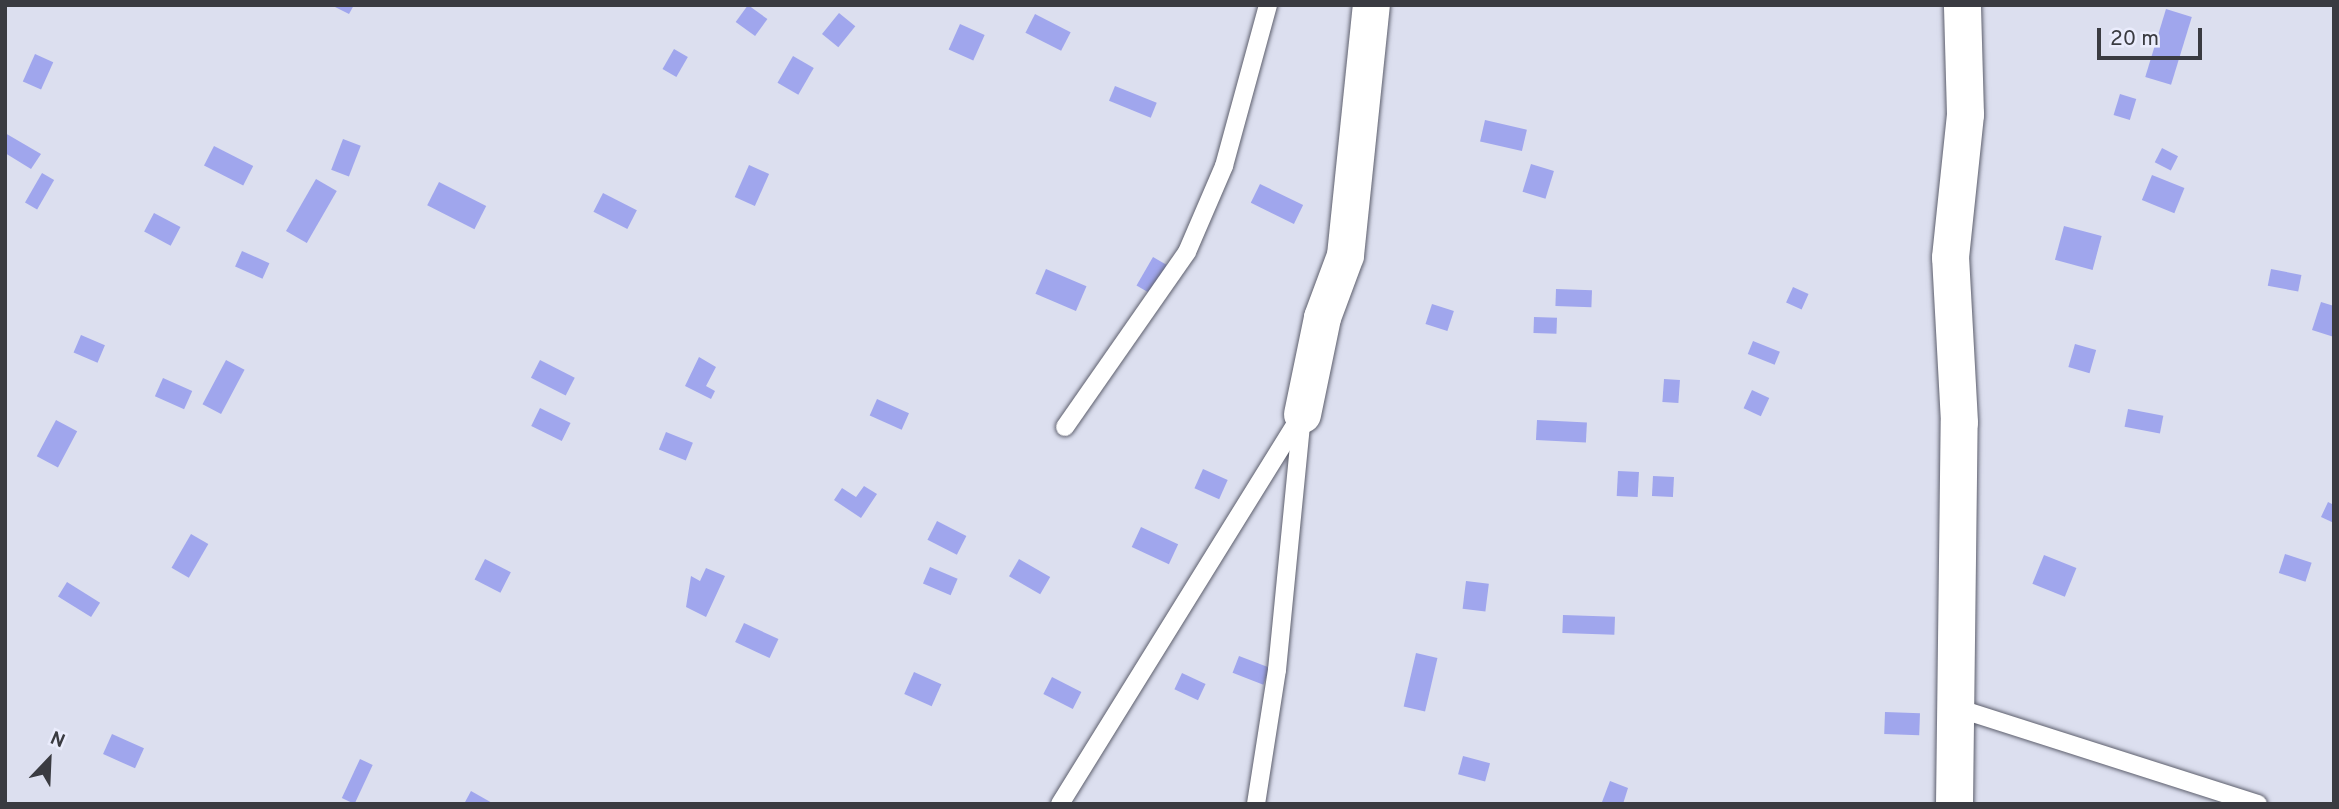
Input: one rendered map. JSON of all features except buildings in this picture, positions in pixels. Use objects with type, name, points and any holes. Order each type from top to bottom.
[{"type":"street","points":[[1302,414],[1322,317],[1345,255],[1371,5]]},
{"type":"street","points":[[1954,804],[1959,409],[1950,257],[1965,114],[1962,5]]},
{"type":"lane","points":[[1065,427],[1187,252],[1224,166],[1268,5]]},
{"type":"lane","points":[[1060,804],[1302,414]]},
{"type":"lane","points":[[1256,804],[1277,670],[1302,414]]},
{"type":"lane","points":[[1957,708],[2258,804]]}]
